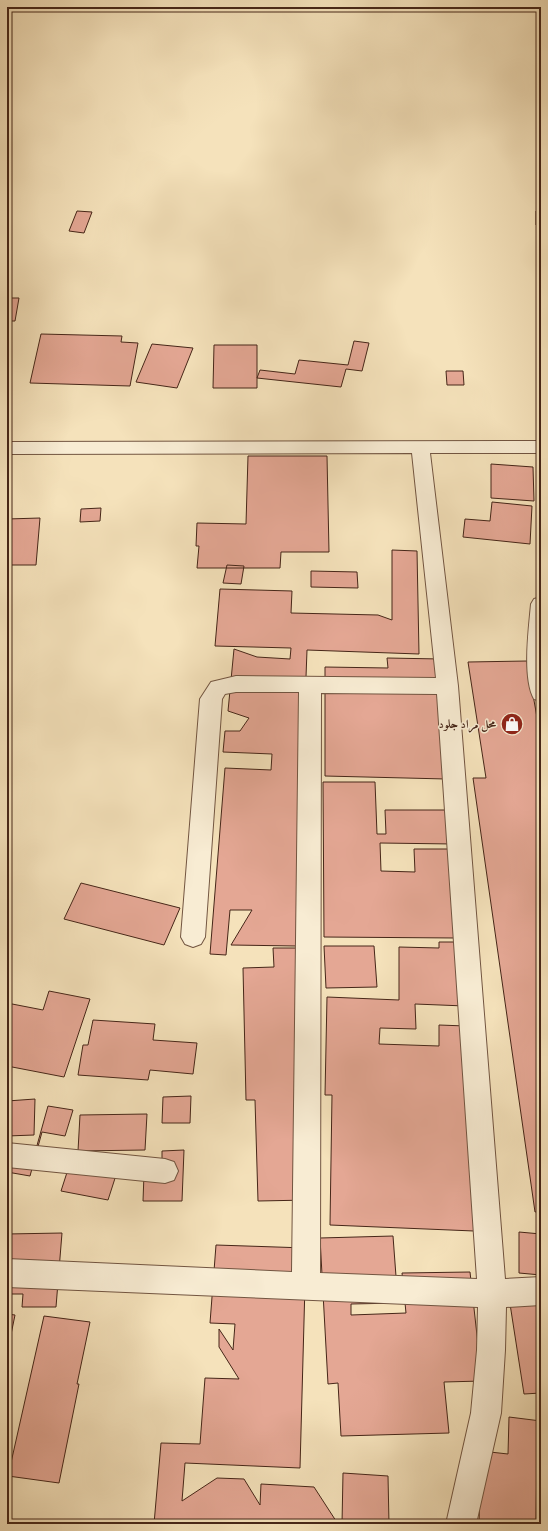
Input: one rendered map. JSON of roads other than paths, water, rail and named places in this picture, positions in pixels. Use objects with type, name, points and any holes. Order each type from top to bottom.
[{"type":"street","points":[[420,447],[447,686],[492,1294],[491,1350],[486,1413],[461,1524]]},
{"type":"street","points":[[7,448],[541,447]]},
{"type":"street","points":[[541,604],[538,641],[539,681],[541,693]]},
{"type":"street","points":[[193,937],[211,699],[218,687],[226,684],[447,686]]},
{"type":"street","points":[[306,1286],[310,684]]},
{"type":"street","points":[[7,1155],[165,1171]]},
{"type":"street","points":[[7,1273],[492,1294],[541,1290]]},
{"type":"place","name":"محل مراد جلود","points":[[512,724]]}]
